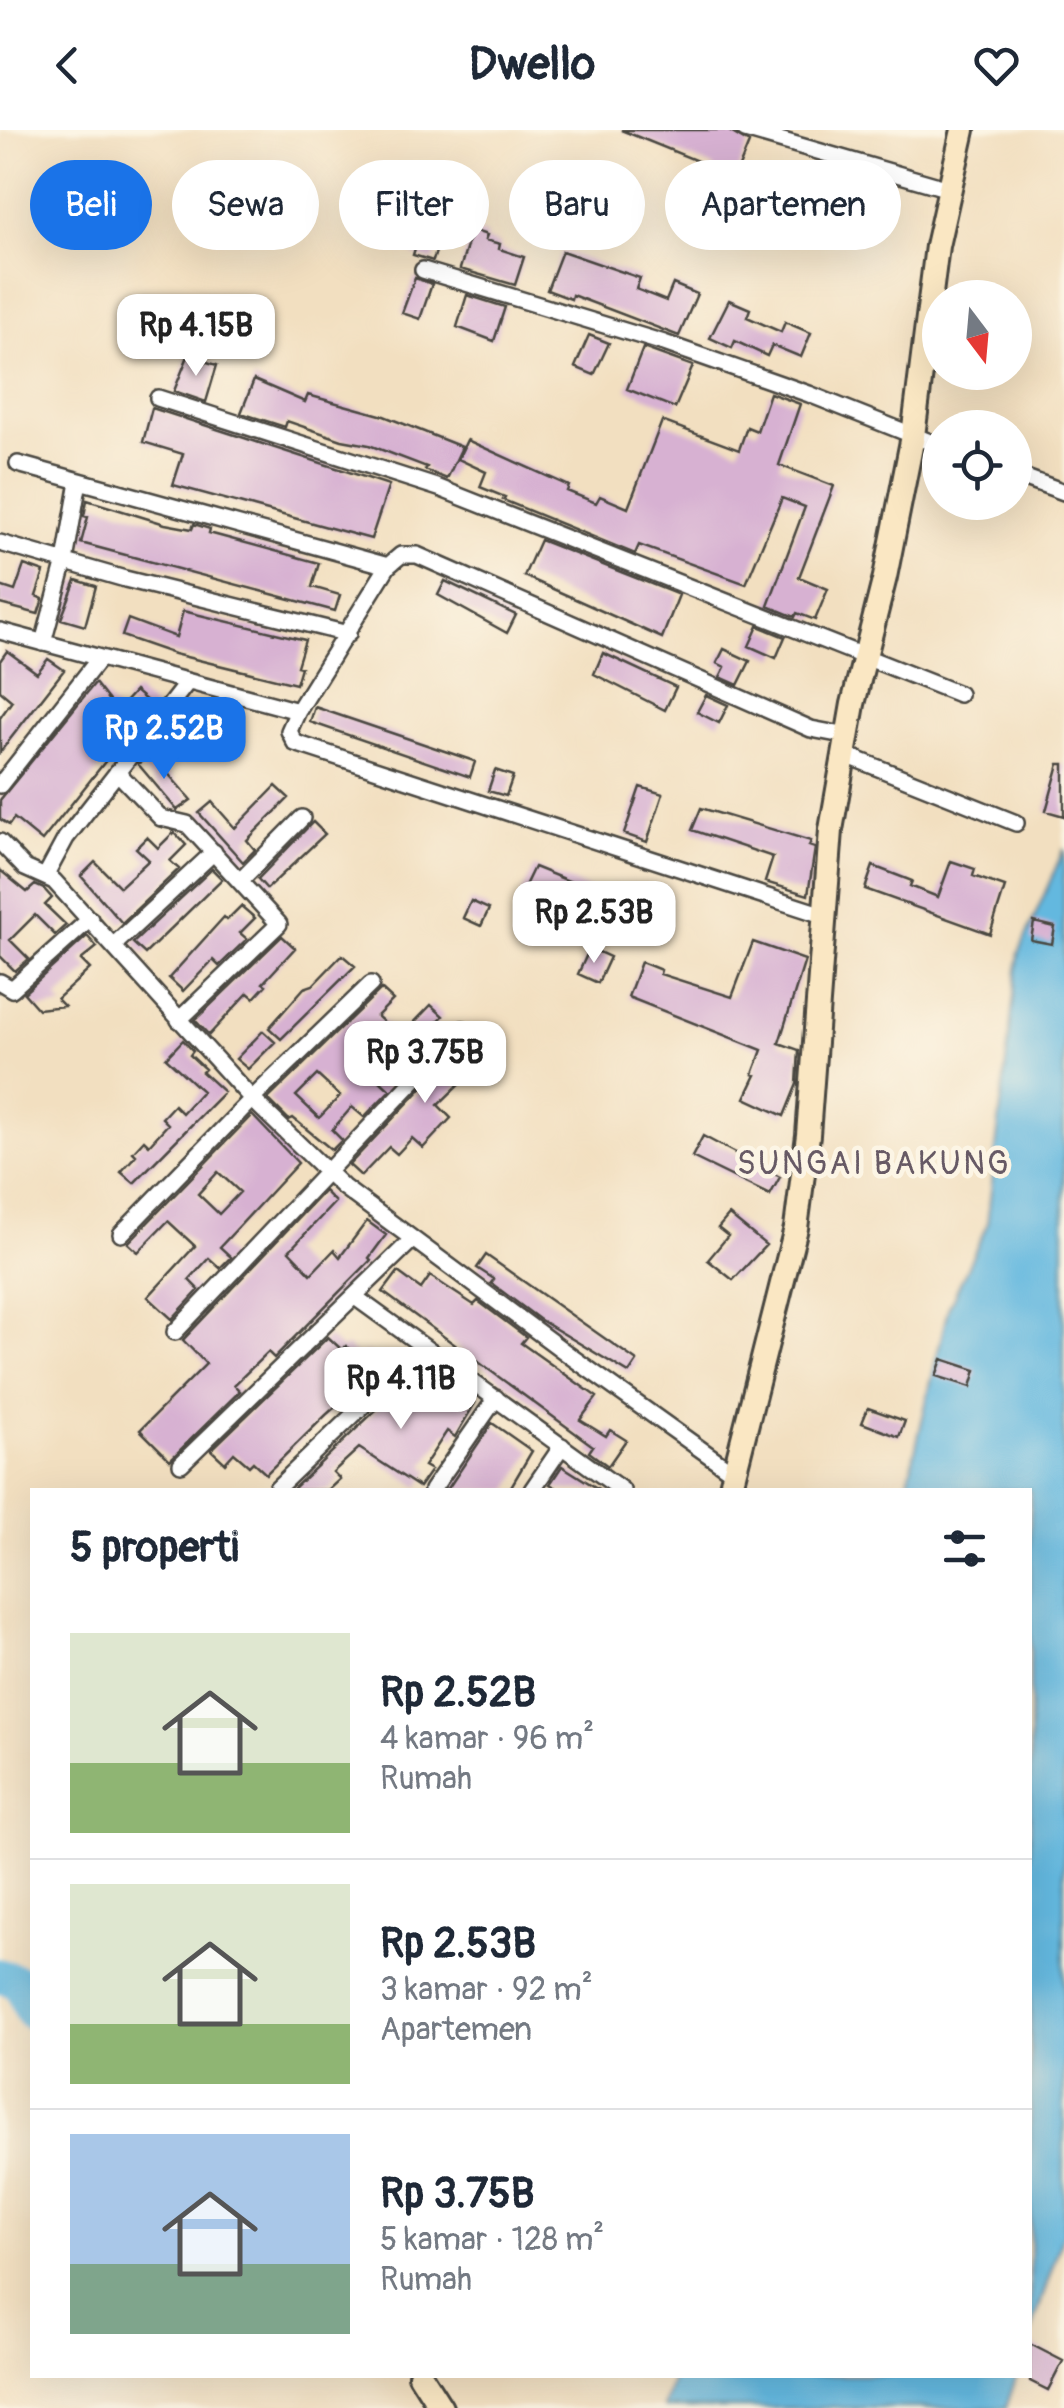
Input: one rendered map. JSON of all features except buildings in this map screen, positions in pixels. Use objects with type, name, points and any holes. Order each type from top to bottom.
[{"type":"street","points":[[745,130],[949,190]]},
{"type":"street","points":[[0,842],[25,868],[54,881],[252,1099],[326,1171],[732,1481],[796,1228],[808,1135],[832,830],[864,654],[913,436],[938,246],[964,130]]},
{"type":"street","points":[[422,270],[664,343],[922,439]]},
{"type":"street","points":[[158,398],[439,488],[960,694]]},
{"type":"street","points":[[18,464],[388,566]]},
{"type":"street","points":[[44,643],[80,480]]},
{"type":"street","points":[[1032,480],[1064,492]]},
{"type":"street","points":[[0,542],[125,580],[348,634]]},
{"type":"street","points":[[824,915],[295,742],[289,731],[388,566],[401,555],[417,555],[1016,823]]},
{"type":"street","points":[[2,635],[298,711]]},
{"type":"street","points":[[0,785],[99,659]]},
{"type":"street","points":[[45,876],[66,838],[187,682]]},
{"type":"street","points":[[117,772],[162,818],[187,824],[278,924],[179,1020]]},
{"type":"street","points":[[240,881],[302,818]]},
{"type":"street","points":[[114,945],[214,852]]},
{"type":"street","points":[[0,982],[12,989],[90,919]]},
{"type":"street","points":[[121,1234],[371,984]]},
{"type":"street","points":[[175,1332],[464,1029]]},
{"type":"street","points":[[181,1464],[413,1239]]},
{"type":"street","points":[[355,1297],[619,1488]]},
{"type":"street","points":[[277,1488],[424,1347]]},
{"type":"street","points":[[433,1488],[496,1398]]},
{"type":"street","points":[[533,1488],[562,1446]]},
{"type":"street","points":[[422,2378],[441,2408]]},
{"type":"water","points":[[1064,849],[1064,2231],[1032,2330],[1032,1488],[906,1488],[948,1309],[987,1225],[1019,953]]},
{"type":"water","points":[[673,2378],[1016,2378],[1006,2408],[664,2408]]},
{"type":"waterway","points":[[0,1976],[21,1983],[30,2007]]},
{"type":"district","name":"SUNGAI BAKUNG","points":[[874,1164]]}]
